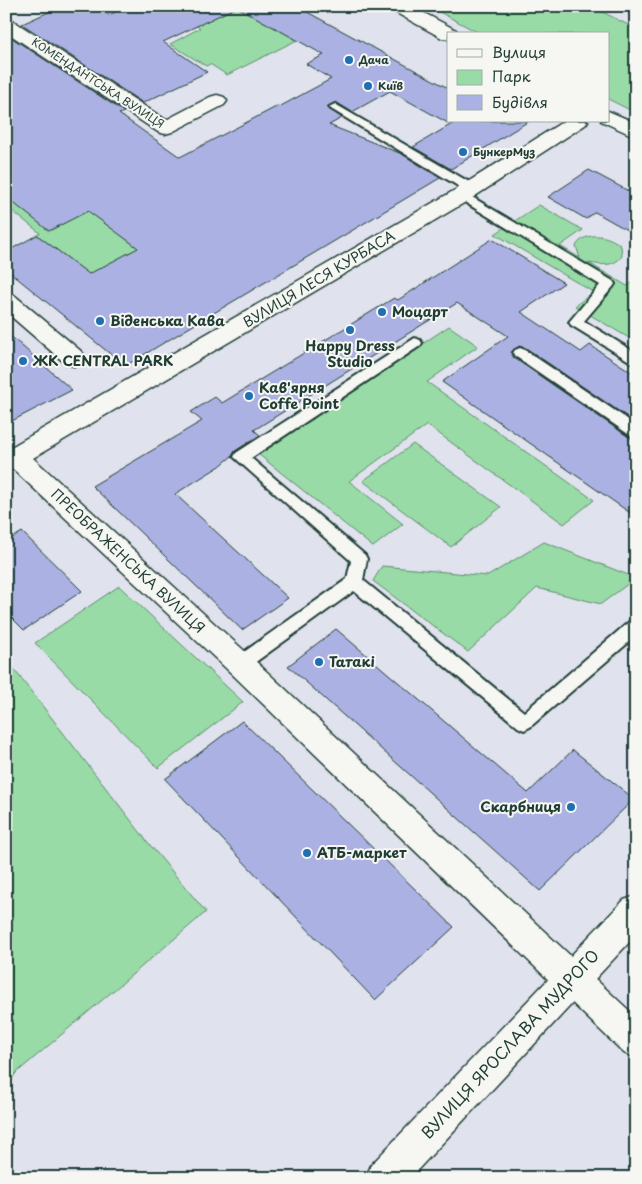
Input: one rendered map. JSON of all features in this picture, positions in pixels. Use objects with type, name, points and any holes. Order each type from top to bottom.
[{"type":"street","points":[[397,6],[447,33]]},
{"type":"street","name":"КОМЕНДАНТСЬКА ВУЛИЦЯ","points":[[6,24],[165,128],[217,101]]},
{"type":"street","points":[[610,118],[636,132]]},
{"type":"street","name":"ВУЛИЦЯ ЛЕСЯ КУРБАСА","points":[[11,460],[467,192],[576,122]]},
{"type":"street","points":[[6,300],[74,358]]},
{"type":"street","name":"ПРЕОБРАЖЕНСЬКА ВУЛИЦЯ","points":[[11,460],[240,664],[571,980]]},
{"type":"street","name":"ВУЛИЦЯ ЯРОСЛАВА МУДРОГО","points":[[384,1178],[636,911]]},
{"type":"street","points":[[571,980],[636,1041]]},
{"type":"lane","points":[[335,107],[608,284],[576,322],[636,360]]},
{"type":"lane","points":[[240,664],[354,582],[358,559],[241,457],[415,343]]},
{"type":"lane","points":[[520,353],[636,432]]},
{"type":"lane","points":[[354,582],[524,722],[636,626]]},
{"type":"green space","points":[[162,6],[237,6],[297,40],[227,75],[210,64],[206,66],[170,44],[200,28]]},
{"type":"green space","points":[[428,6],[591,6],[636,29],[636,113],[610,100],[610,32],[477,32]]},
{"type":"green space","points":[[25,152],[174,275],[127,326],[82,269],[37,235],[40,233],[6,206],[6,162]]},
{"type":"green space","points":[[539,205],[583,230],[560,246],[580,258],[576,246],[580,241],[591,236],[611,239],[621,246],[622,256],[619,260],[603,265],[589,263],[627,286],[636,280],[636,340],[634,341],[575,306],[593,292],[495,234]]},
{"type":"green space","points":[[449,326],[478,346],[427,382],[594,500],[564,524],[427,425],[349,481],[403,524],[373,547],[258,454]]},
{"type":"green space","points":[[413,444],[501,507],[451,547],[363,481]]},
{"type":"green space","points":[[544,542],[636,578],[601,604],[537,588],[468,652],[373,581],[382,566],[488,576]]},
{"type":"green space","points":[[119,586],[243,702],[158,768],[35,643]]},
{"type":"green space","points":[[6,659],[150,845],[206,912],[15,1074],[6,1090]]},
{"type":"building","points":[[62,6],[95,6],[109,15],[127,6],[296,6],[447,87],[448,123],[390,91],[352,112],[336,102],[327,107],[342,118],[329,125],[402,154],[440,178],[125,366],[6,269],[6,252],[37,235],[89,274],[138,248],[88,211],[49,231],[6,197],[6,34],[124,112],[119,114],[180,157],[331,79],[306,64],[324,55],[237,7],[163,42],[207,72],[143,103],[22,24]]},
{"type":"building","points":[[455,122],[527,122],[451,169],[413,147]]},
{"type":"building","points":[[589,170],[636,195],[636,235],[595,212],[586,219],[548,197]]},
{"type":"building","points":[[492,239],[564,283],[521,312],[581,352],[590,345],[636,375],[636,423],[526,348],[519,346],[511,352],[514,358],[630,438],[636,439],[636,517],[442,382],[508,336],[457,303],[254,430],[260,435],[235,451],[220,466],[175,494],[288,598],[242,630],[92,486],[202,421],[191,412],[215,397],[222,403],[394,298],[398,300]]},
{"type":"building","name":"ЖК CENTRAL PARK","points":[[6,332],[72,390],[6,424]]},
{"type":"building","points":[[22,532],[82,591],[24,630],[6,612],[6,542]]},
{"type":"building","points":[[336,629],[528,793],[573,750],[634,799],[540,891],[288,666]]},
{"type":"building","name":"АТБ-маркет","points":[[242,721],[454,927],[375,1000],[165,779]]},
{"type":"place","name":"Дача","points":[[349,60]]},
{"type":"place","name":"Київ","points":[[368,86]]},
{"type":"place","name":"БункерМуз","points":[[463,152]]},
{"type":"place","name":"Моцарт","points":[[382,312]]},
{"type":"place","name":"Віденська Кава","points":[[100,321]]},
{"type":"place","name":"Happy Dress Studio","points":[[350,330]]},
{"type":"place","name":"ЖК CENTRAL PARK","points":[[23,361]]},
{"type":"place","name":"Кав'ярня Coffe Point","points":[[249,396]]},
{"type":"place","name":"Татакі","points":[[319,662]]},
{"type":"place","name":"Скарбниця","points":[[571,807]]},
{"type":"place","name":"АТБ-маркет","points":[[307,853]]}]
